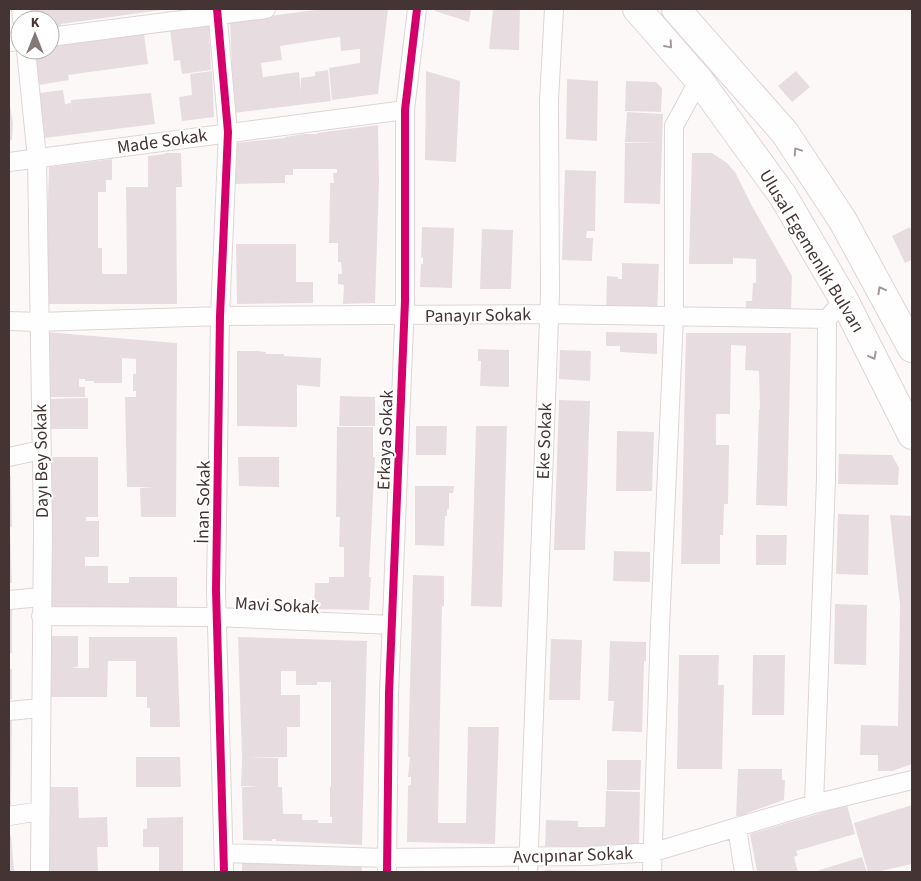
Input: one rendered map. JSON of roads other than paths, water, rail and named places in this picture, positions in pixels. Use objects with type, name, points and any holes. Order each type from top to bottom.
[{"type":"main road","name":"Ulusal Egemenlik Bulvarı","points":[[637,9],[699,80],[783,196],[835,310],[912,435]]},
{"type":"main road","points":[[676,9],[785,133],[844,221],[912,348]]},
{"type":"street","points":[[60,36],[217,12],[266,9]]},
{"type":"street","name":"Erkaya Sokak","points":[[387,865],[389,694],[404,316],[405,110],[417,9]]},
{"type":"street","name":"Eke Sokak","points":[[528,864],[549,314],[549,100],[554,9]]},
{"type":"street","name":"İnan Sokak","points":[[217,12],[228,132],[220,316],[217,617],[224,872]]},
{"type":"street","name":"Dayı Bey Sokak","points":[[27,60],[38,158],[43,528],[40,872]]},
{"type":"street","points":[[652,872],[660,627],[674,317],[674,126],[699,80]]},
{"type":"street","name":"Made Sokak","points":[[9,162],[405,110]]},
{"type":"street","points":[[814,804],[826,479],[835,310]]},
{"type":"street","name":"Panayır Sokak","points":[[9,321],[39,322],[220,316],[549,314],[674,317],[835,310]]},
{"type":"street","points":[[9,457],[41,450]]},
{"type":"street","points":[[9,600],[41,597]]},
{"type":"street","name":"Mavi Sokak","points":[[41,616],[217,617],[392,625]]},
{"type":"street","points":[[9,711],[40,708]]},
{"type":"street","name":"Avcıpınar Sokak","points":[[224,853],[387,865],[528,864],[589,856],[654,852],[814,804],[912,780]]},
{"type":"street","points":[[9,816],[40,811]]},
{"type":"street","points":[[737,828],[744,872]]}]
